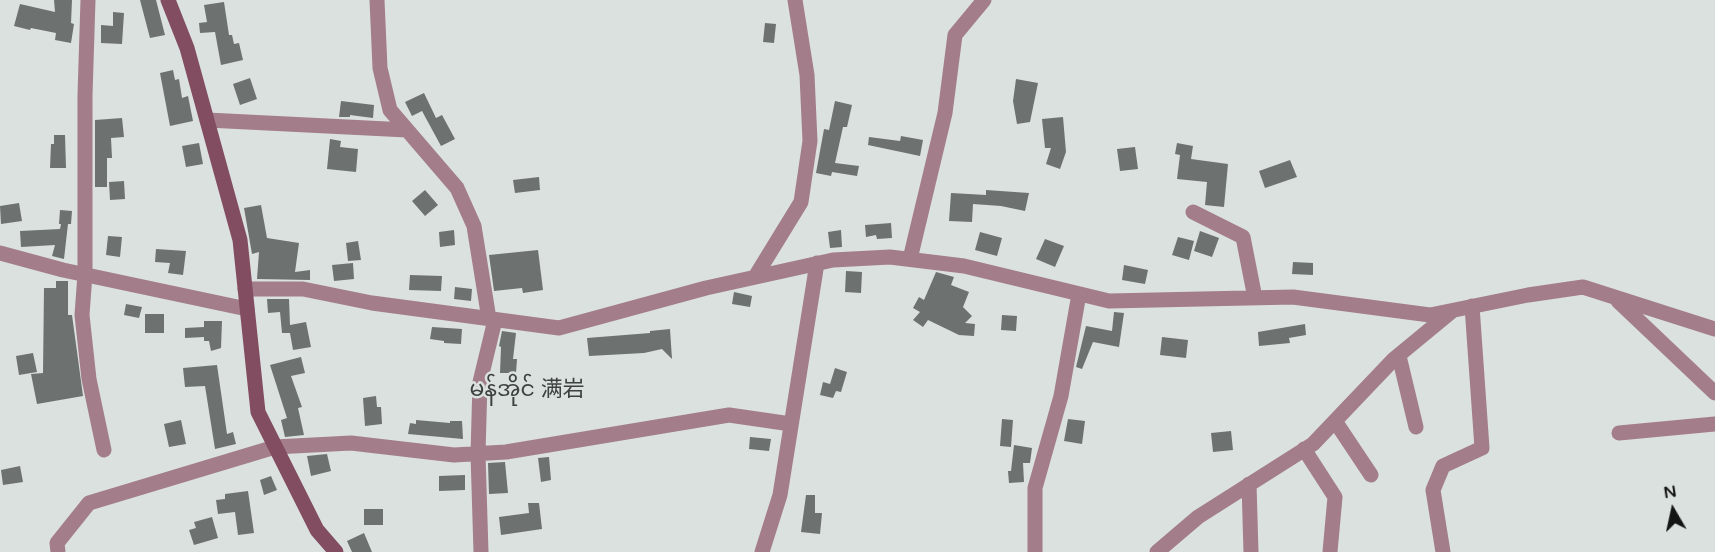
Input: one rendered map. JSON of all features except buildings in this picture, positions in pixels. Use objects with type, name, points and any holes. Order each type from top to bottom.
[{"type":"main road","points":[[168,0],[187,48],[240,240],[258,412],[318,530],[336,552]]},
{"type":"street","points":[[88,0],[85,95],[85,274],[82,315],[89,379],[104,450]]},
{"type":"street","points":[[377,0],[380,68],[390,110],[457,188],[474,226],[492,319],[480,382],[478,454],[481,552]]},
{"type":"street","points":[[755,277],[801,202],[810,141],[807,75],[795,0]]},
{"type":"street","points":[[910,260],[945,112],[956,35],[984,0]]},
{"type":"street","points":[[207,120],[407,130]]},
{"type":"street","points":[[1193,212],[1243,237],[1255,298]]},
{"type":"street","points":[[0,253],[247,309]]},
{"type":"street","points":[[245,289],[303,289],[372,303],[559,328],[694,291],[817,263],[890,257],[964,266],[1108,301],[1293,297],[1430,315],[1528,295],[1582,287],[1715,329]]},
{"type":"street","points":[[762,552],[780,495],[817,263]]},
{"type":"street","points":[[1035,552],[1035,488],[1061,396],[1079,294]]},
{"type":"street","points":[[1614,297],[1715,393]]},
{"type":"street","points":[[1443,552],[1433,490],[1443,466],[1482,448],[1472,306]]},
{"type":"street","points":[[1157,552],[1198,518],[1312,444],[1399,356],[1455,310]]},
{"type":"street","points":[[1399,356],[1416,427]]},
{"type":"street","points":[[58,552],[57,543],[89,503],[275,447],[351,443],[454,455],[478,454],[506,452],[729,415],[791,424]]},
{"type":"street","points":[[1335,421],[1371,475]]},
{"type":"street","points":[[1618,433],[1715,424]]},
{"type":"street","points":[[1304,449],[1335,497],[1330,552]]},
{"type":"street","points":[[1249,484],[1251,552]]},
{"type":"street","points":[[1180,552],[1181,532]]},
{"type":"district","name":"မန်အိုင် 满岩","points":[[527,390]]}]
